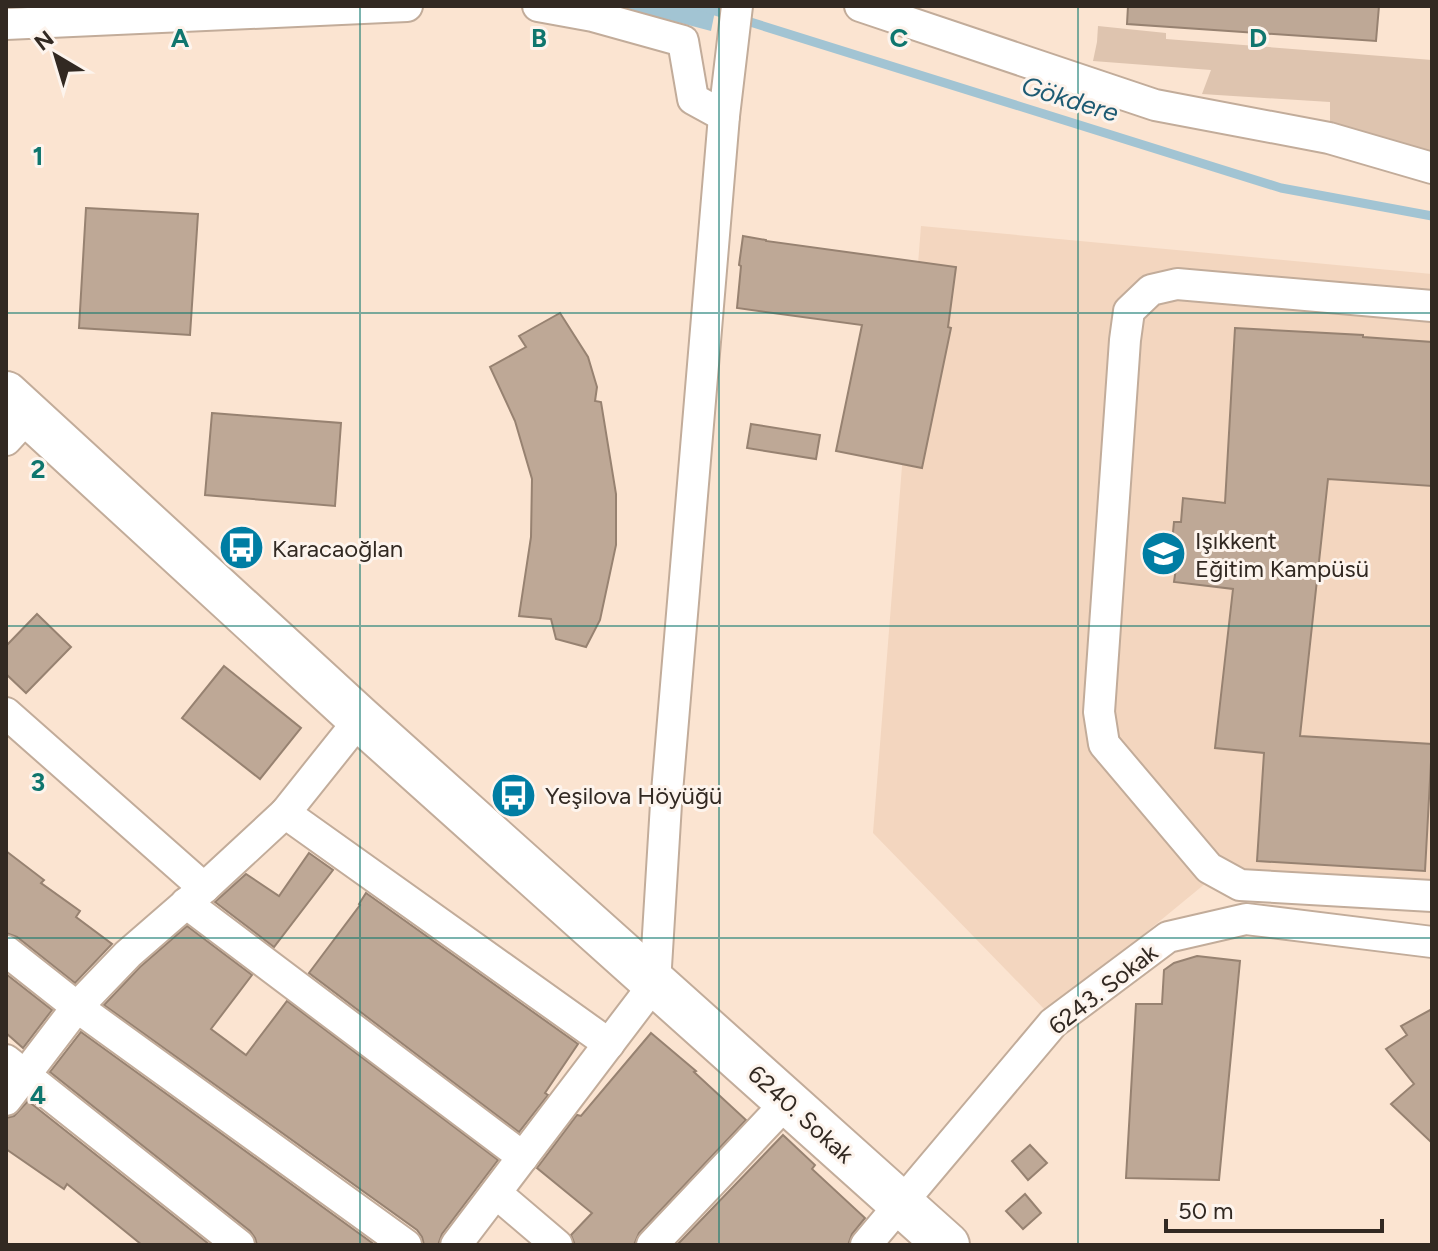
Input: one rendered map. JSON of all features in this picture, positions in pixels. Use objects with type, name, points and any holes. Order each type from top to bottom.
[{"type":"street","points":[[6,24],[407,6]]},
{"type":"street","points":[[538,6],[593,16],[683,41],[693,99],[724,116]]},
{"type":"street","points":[[456,1245],[655,983],[666,804],[727,80],[737,6]]},
{"type":"street","points":[[860,6],[1155,105],[1329,138],[1432,168]]},
{"type":"street","points":[[1432,306],[1177,284],[1151,290],[1129,311],[1099,712],[1104,744],[1209,868],[1240,885],[1432,896]]},
{"type":"street","name":"6240. Sokak","points":[[14,416],[360,719],[947,1245]]},
{"type":"street","points":[[6,713],[195,895],[523,1157]]},
{"type":"street","points":[[239,1245],[189,1204],[12,1079],[128,954],[285,813],[360,719]]},
{"type":"street","points":[[285,813],[609,1044]]},
{"type":"street","name":"6243. Sokak","points":[[866,1245],[1053,1023],[1168,937],[1246,919],[1432,942]]},
{"type":"street","points":[[6,951],[77,1007],[406,1245]]},
{"type":"street","points":[[652,1245],[787,1102]]},
{"type":"street","points":[[496,1193],[557,1245]]},
{"type":"shaded area","points":[[1098,26],[1166,33],[1166,39],[1432,60],[1432,156],[1330,124],[1330,102],[1202,94],[1211,70],[1093,61]]},
{"type":"shaded area","name":"Işıkkent Eğitim Kampüsü","points":[[921,226],[1432,274],[1432,891],[1206,883],[1048,1013],[873,833]]},
{"type":"water","points":[[616,6],[716,6],[711,31]]},
{"type":"building","points":[[1128,6],[1379,6],[1376,41],[1127,24]]},
{"type":"building","points":[[86,208],[198,214],[190,335],[79,328]]},
{"type":"building","points":[[743,236],[956,267],[948,327],[951,328],[922,468],[836,451],[862,325],[737,308]]},
{"type":"building","points":[[560,313],[588,357],[597,387],[595,401],[601,402],[616,494],[616,545],[600,620],[586,647],[556,639],[551,619],[519,616],[531,537],[532,479],[515,421],[490,367],[526,347],[519,336]]},
{"type":"building","points":[[1235,328],[1432,342],[1432,486],[1328,479],[1300,736],[1432,744],[1425,871],[1257,861],[1264,753],[1215,748],[1233,589],[1174,582],[1178,554],[1171,553],[1174,522],[1181,522],[1183,498],[1225,503]]},
{"type":"building","points":[[212,413],[341,423],[335,506],[205,495]]},
{"type":"building","points":[[751,424],[820,435],[816,459],[747,448]]},
{"type":"building","points":[[37,614],[71,647],[26,693],[6,674],[6,646]]},
{"type":"building","points":[[224,666],[301,728],[260,779],[182,718]]},
{"type":"building","points":[[6,851],[44,880],[41,883],[80,911],[76,917],[112,944],[75,983],[17,937],[6,933]]},
{"type":"building","points":[[309,853],[333,870],[274,947],[215,902],[246,874],[279,896]]},
{"type":"building","points":[[366,893],[578,1044],[545,1093],[548,1095],[519,1132],[309,973]]},
{"type":"building","points":[[187,926],[252,975],[211,1029],[246,1055],[287,1001],[498,1160],[442,1234],[438,1245],[424,1245],[417,1230],[104,1005],[140,967]]},
{"type":"building","points":[[1197,956],[1240,961],[1219,1180],[1126,1178],[1136,1004],[1162,1004],[1164,970],[1174,963]]},
{"type":"building","points":[[6,974],[52,1010],[23,1048],[6,1033]]},
{"type":"building","points":[[1432,1009],[1432,1143],[1391,1104],[1414,1084],[1386,1049],[1407,1035],[1401,1026]]},
{"type":"building","points":[[81,1032],[375,1245],[257,1245],[250,1231],[50,1072]]},
{"type":"building","points":[[651,1033],[746,1120],[639,1233],[634,1245],[575,1245],[571,1235],[592,1213],[537,1168],[577,1115],[581,1116]]},
{"type":"building","points":[[28,1101],[210,1245],[142,1245],[67,1184],[64,1189],[6,1149],[6,1118],[14,1116]]},
{"type":"building","points":[[783,1135],[815,1165],[812,1169],[865,1218],[852,1234],[848,1245],[677,1245]]},
{"type":"building","points":[[1030,1145],[1047,1163],[1028,1180],[1012,1161]]},
{"type":"building","points":[[1025,1194],[1041,1213],[1023,1229],[1006,1211]]},
{"type":"waterway","name":"Gökdere","points":[[699,6],[1281,188],[1432,216]]},
{"type":"place","name":"Karacaoğlan","points":[[241,548]]},
{"type":"place","name":"Işıkkent Eğitim Kampüsü","points":[[1164,554]]},
{"type":"place","name":"Yeşilova Höyüğü","points":[[514,795]]}]
